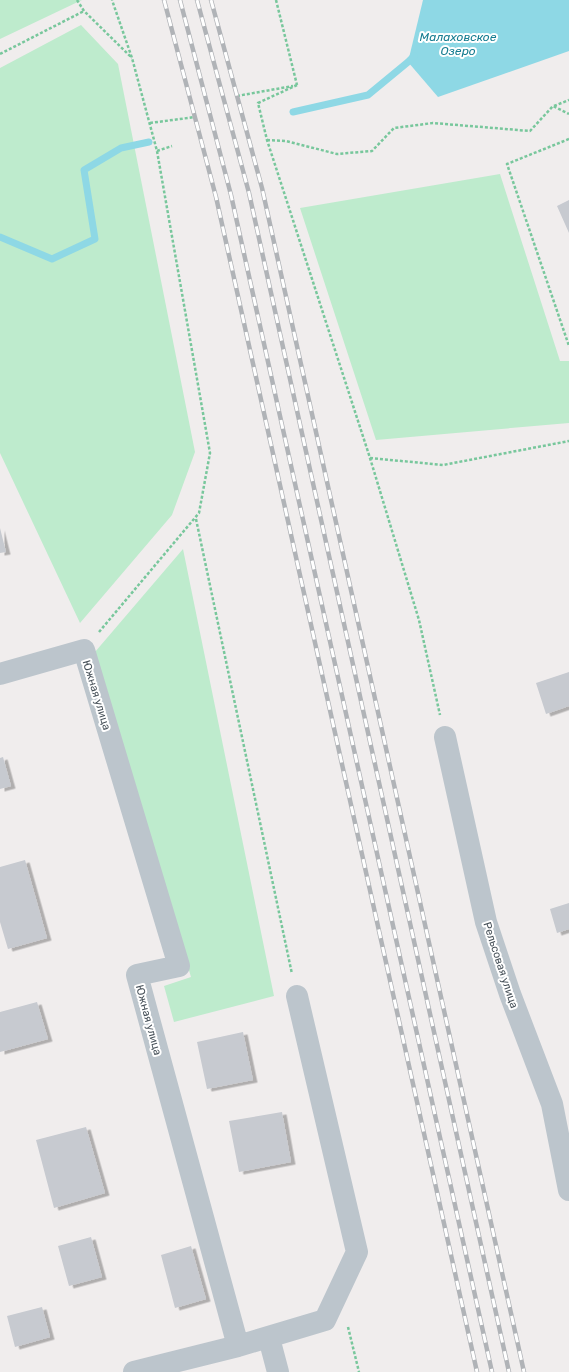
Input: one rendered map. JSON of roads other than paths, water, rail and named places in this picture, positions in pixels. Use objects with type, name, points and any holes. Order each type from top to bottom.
[{"type":"street","name":"Южная улица","points":[[0,674],[84,650],[179,966],[137,975],[238,1346]]},
{"type":"street","name":"Рельсовая улица","points":[[445,737],[486,922],[510,994],[552,1104],[569,1190]]},
{"type":"street","points":[[134,1372],[269,1338],[325,1320],[357,1252],[297,996]]},
{"type":"street","points":[[269,1338],[278,1372]]},
{"type":"water","name":"Малаховское Озеро","points":[[423,0],[569,0],[569,51],[438,97],[408,62]]},
{"type":"waterway","points":[[293,112],[368,95],[414,56]]},
{"type":"waterway","points":[[0,237],[52,259],[95,239],[84,170],[121,148],[149,142]]},
{"type":"railway","points":[[164,0],[216,197],[477,1372]]},
{"type":"railway","points":[[180,0],[231,195],[492,1372]]},
{"type":"railway","points":[[197,0],[249,193],[509,1372]]},
{"type":"railway","points":[[211,0],[262,188],[524,1372]]}]
